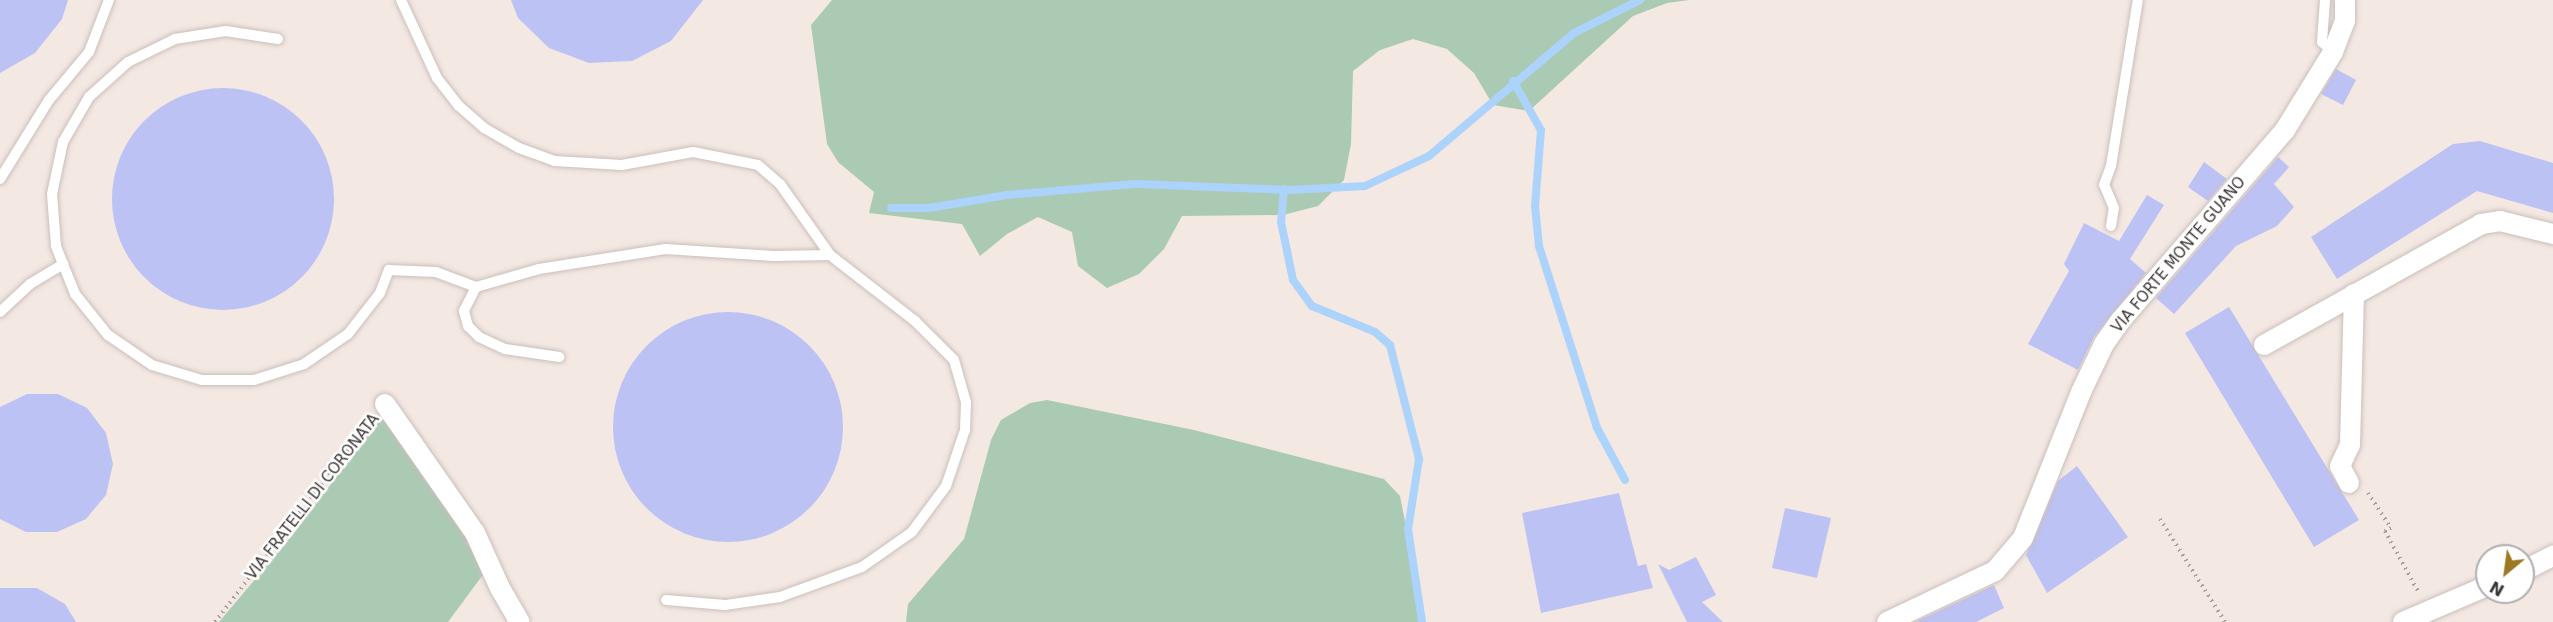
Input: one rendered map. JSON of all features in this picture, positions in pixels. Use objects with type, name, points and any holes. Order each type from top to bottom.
[{"type":"street","name":"VIA FORTE MONTE GUANO","points":[[1887,622],[1995,572],[2024,538],[2081,392],[2104,344],[2285,130],[2333,52],[2345,21],[2345,0]]},
{"type":"street","points":[[2264,345],[2490,220],[2553,234]]},
{"type":"street","points":[[2354,294],[2350,445],[2340,466],[2356,483]]},
{"type":"street","name":"VIA FRATELLI DI CORONATA","points":[[386,404],[475,533],[500,588],[520,622]]},
{"type":"street","points":[[2535,565],[2553,556]]},
{"type":"street","points":[[2403,622],[2475,591]]},
{"type":"lane","points":[[0,179],[49,100],[89,52],[109,0]]},
{"type":"lane","points":[[401,0],[423,53],[447,93],[471,118],[502,139],[554,161],[633,164],[693,152],[745,160],[770,173],[830,255],[915,321],[954,360],[966,402],[965,430],[946,486],[912,532],[862,567],[801,590],[751,602],[725,605],[666,600]]},
{"type":"lane","points":[[2111,226],[2114,208],[2104,185],[2111,166],[2138,0]]},
{"type":"lane","points":[[2325,0],[2322,42],[2333,52]]},
{"type":"lane","points":[[278,39],[226,31],[175,39],[128,62],[89,97],[63,142],[52,194],[56,246],[75,294],[108,335],[152,364],[202,380],[254,380],[304,364],[348,334],[380,293],[389,270],[436,272],[476,287],[539,269],[665,249],[774,256],[830,255]]},
{"type":"lane","points":[[0,312],[30,284],[63,264]]},
{"type":"lane","points":[[476,287],[464,311],[468,326],[478,336],[506,349],[559,357]]},
{"type":"path","name":"VIA FRATELLI DI CORONATA","points":[[215,622],[386,404]]},
{"type":"path","points":[[2356,483],[2391,528],[2385,531],[2417,588],[2423,612]]},
{"type":"path","points":[[2160,519],[2225,622]]},
{"type":"green space","points":[[832,0],[1689,0],[1667,3],[1633,16],[1529,111],[1493,105],[1474,73],[1447,49],[1413,39],[1380,50],[1353,71],[1351,144],[1344,180],[1318,206],[1283,215],[1182,216],[1164,249],[1139,274],[1107,288],[1078,266],[1072,232],[1038,217],[1007,234],[980,256],[962,224],[869,213],[874,192],[838,162],[827,144],[811,25]]},
{"type":"green space","points":[[1047,400],[1194,430],[1384,479],[1400,496],[1425,622],[906,622],[908,604],[964,539],[991,440],[1001,420],[1030,403]]},
{"type":"green space","points":[[384,415],[468,533],[485,572],[448,622],[219,622],[286,543]]},
{"type":"building","points":[[0,0],[68,0],[62,19],[35,53],[0,73]]},
{"type":"building","points":[[511,0],[703,0],[671,41],[632,61],[589,63],[549,48],[518,18]]},
{"type":"building","points":[[2336,69],[2356,80],[2343,105],[2321,94]]},
{"type":"building","points":[[223,88],[245,90],[265,96],[293,113],[309,129],[326,157],[332,177],[334,199],[332,221],[326,241],[309,269],[293,285],[265,302],[245,308],[223,310],[201,308],[181,302],[153,285],[137,269],[120,241],[114,221],[112,199],[114,177],[120,157],[137,129],[153,113],[181,96],[201,90]]},
{"type":"building","points":[[2480,141],[2553,163],[2553,213],[2477,191],[2337,279],[2311,237],[2453,144]]},
{"type":"building","points":[[2278,157],[2289,167],[2274,184],[2294,207],[2277,226],[2236,246],[2174,314],[2156,298]]},
{"type":"building","points":[[2204,162],[2227,179],[2208,201],[2188,187]]},
{"type":"building","points":[[2147,195],[2164,205],[2130,259],[2146,273],[2094,337],[2078,370],[2028,344],[2069,271],[2064,264],[2084,223],[2119,241]]},
{"type":"building","points":[[2229,307],[2359,520],[2314,547],[2185,333]]},
{"type":"building","points":[[717,312],[739,312],[772,320],[792,331],[810,345],[824,363],[835,383],[843,416],[841,449],[835,471],[824,491],[810,509],[792,523],[772,534],[739,542],[717,542],[684,534],[664,523],[646,509],[632,491],[621,471],[613,438],[613,416],[621,383],[632,363],[646,345],[664,331],[684,320]]},
{"type":"building","points":[[27,394],[58,394],[87,408],[106,433],[113,464],[106,495],[86,519],[57,532],[26,532],[0,519],[0,407]]},
{"type":"building","points":[[2077,466],[2128,537],[2047,593],[2026,555],[2058,481]]},
{"type":"building","points":[[1619,493],[1638,566],[1646,564],[1653,588],[1541,613],[1522,513]]},
{"type":"building","points":[[1785,508],[1831,518],[1817,578],[1772,568]]},
{"type":"building","points":[[1696,557],[1716,595],[1702,602],[1723,622],[1687,622],[1658,564],[1669,570]]},
{"type":"building","points":[[1994,585],[2004,608],[1976,622],[1915,622]]},
{"type":"building","points":[[0,588],[37,588],[65,604],[76,622],[0,622]]},
{"type":"waterway","points":[[891,208],[929,208],[1007,195],[1135,184],[1290,190],[1365,186],[1429,156],[1574,33],[1640,0]]},
{"type":"waterway","points":[[1513,81],[1541,130],[1535,206],[1539,246],[1597,428],[1625,480]]},
{"type":"waterway","points":[[1284,189],[1281,222],[1293,280],[1312,306],[1375,332],[1390,345],[1419,459],[1408,529],[1422,622]]}]
